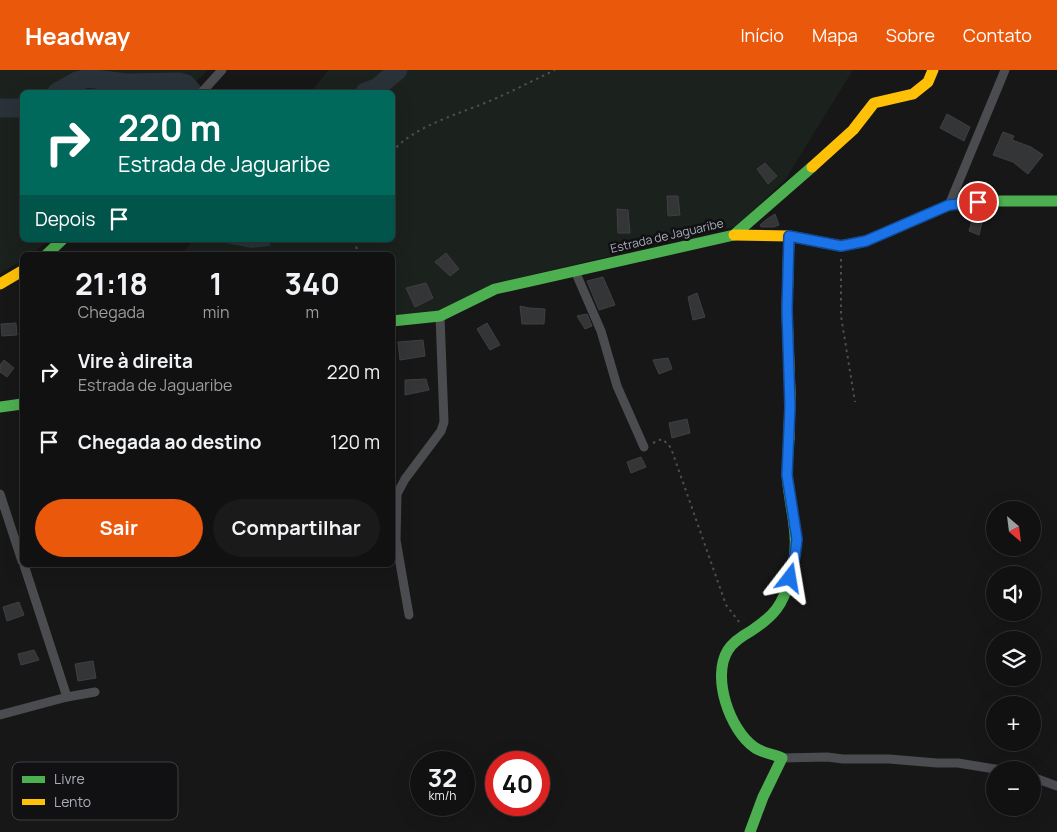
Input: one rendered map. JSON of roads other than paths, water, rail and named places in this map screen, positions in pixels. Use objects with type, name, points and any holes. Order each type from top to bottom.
[{"type":"street","points":[[205,90],[222,70]]},
{"type":"street","name":"Estrada de Jaguaribe","points":[[395,321],[440,316],[495,289],[734,235],[853,130],[874,103],[913,94],[928,82],[933,70]]},
{"type":"street","points":[[949,205],[1005,70]]},
{"type":"street","points":[[734,235],[789,236],[841,246],[866,241],[949,205],[992,201],[1057,201]]},
{"type":"street","points":[[789,236],[787,310],[790,407],[787,475],[797,539],[795,556],[782,602],[776,613],[748,631],[731,645],[725,653],[722,668],[725,698],[734,724],[755,747],[782,758],[890,759],[958,763],[986,768]]},
{"type":"street","points":[[49,252],[60,242]]},
{"type":"street","points":[[575,271],[601,331],[617,386],[644,447]]},
{"type":"street","points":[[0,284],[20,272]]},
{"type":"street","points":[[409,614],[396,540],[398,494],[405,479],[441,431],[444,422],[440,316]]},
{"type":"street","points":[[0,407],[20,404]]},
{"type":"street","points":[[0,494],[20,555]]},
{"type":"street","points":[[25,567],[67,697]]},
{"type":"street","points":[[0,715],[67,697],[95,692]]},
{"type":"street","points":[[750,832],[762,797],[782,758]]},
{"type":"street","points":[[1041,780],[1057,786]]},
{"type":"waterway","points":[[370,90],[378,87],[398,70]]},
{"type":"waterway","points":[[61,90],[77,81],[88,78],[126,83],[179,82],[186,84],[191,90]]},
{"type":"waterway","points":[[0,108],[20,108]]}]
